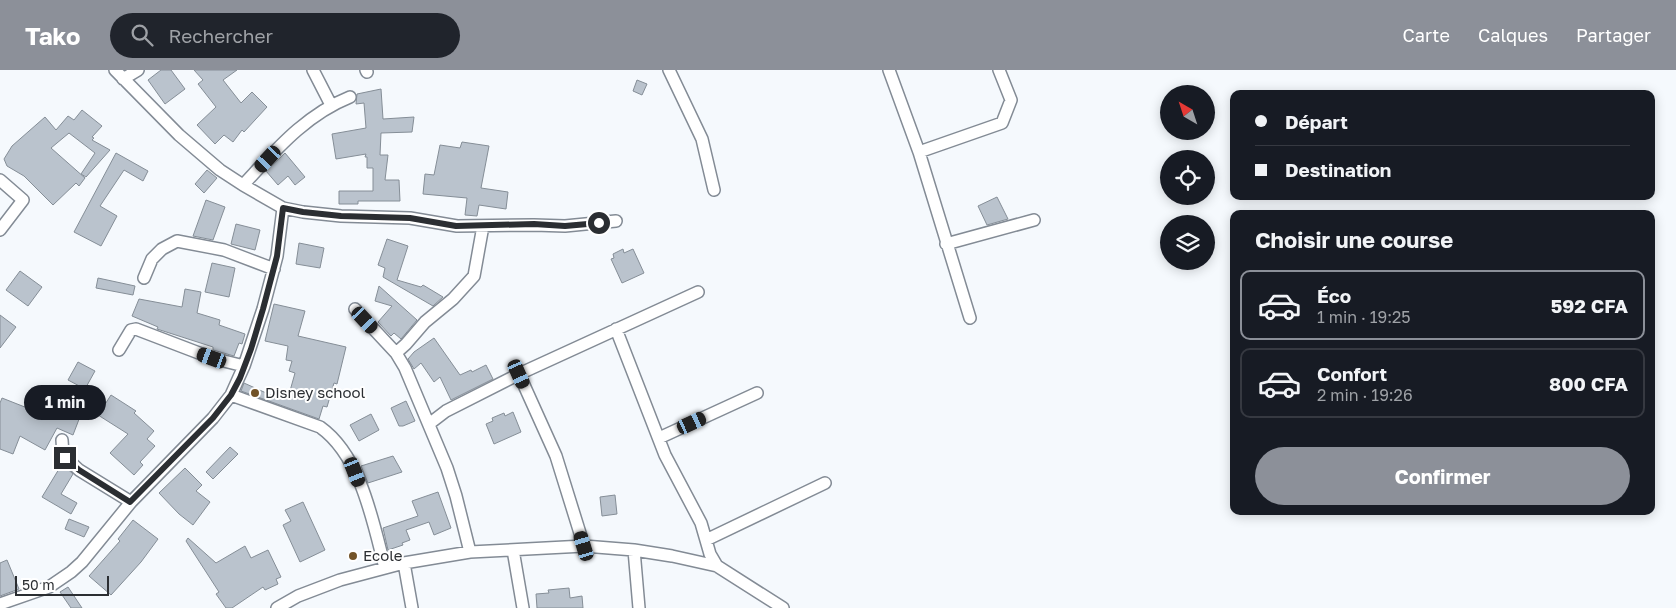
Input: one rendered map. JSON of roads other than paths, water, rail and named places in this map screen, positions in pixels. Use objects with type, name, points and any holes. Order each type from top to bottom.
[{"type":"street","points":[[119,74],[138,70]]},
{"type":"street","points":[[313,70],[331,105]]},
{"type":"street","points":[[669,70],[702,139],[714,190]]},
{"type":"street","points":[[888,70],[919,152],[970,318]]},
{"type":"street","points":[[919,152],[1002,123],[1011,100],[999,70]]},
{"type":"street","points":[[119,74],[179,135],[220,170],[283,208],[313,213],[410,218],[456,226],[534,224],[565,226],[616,222]]},
{"type":"street","points":[[243,185],[303,124],[331,105],[350,97]]},
{"type":"street","points":[[0,180],[23,200],[0,230]]},
{"type":"street","points":[[0,604],[49,587],[71,572],[130,502],[213,418],[231,395],[244,366],[263,309],[277,256],[283,208]]},
{"type":"street","points":[[946,244],[1034,220]]},
{"type":"street","points":[[396,353],[425,322],[453,299],[474,276],[484,226]]},
{"type":"street","points":[[144,278],[152,259],[162,249],[177,241],[224,250],[274,269]]},
{"type":"street","points":[[429,424],[446,411],[519,374],[698,292]]},
{"type":"street","points":[[355,309],[396,353],[405,368],[453,486],[470,552]]},
{"type":"street","points":[[119,350],[131,330],[136,329],[212,358],[244,366]]},
{"type":"street","points":[[616,329],[666,455],[701,523],[710,554],[717,566]]},
{"type":"street","points":[[519,374],[556,456],[584,546]]},
{"type":"street","points":[[659,438],[757,393]]},
{"type":"street","points":[[231,395],[320,427],[331,435],[355,472],[368,507],[385,568]]},
{"type":"street","points":[[62,440],[62,451],[65,458],[79,470],[130,502]]},
{"type":"street","points":[[706,540],[825,483]]},
{"type":"street","points":[[277,608],[298,596],[340,580],[404,563],[470,552],[584,546],[634,550],[717,566],[783,608]]},
{"type":"street","points":[[513,550],[523,608]]},
{"type":"street","points":[[634,550],[639,608]]},
{"type":"street","points":[[404,563],[412,608]]},
{"type":"place","name":"Disney school","points":[[255,393]]},
{"type":"place","name":"Ecole","points":[[353,556]]}]
